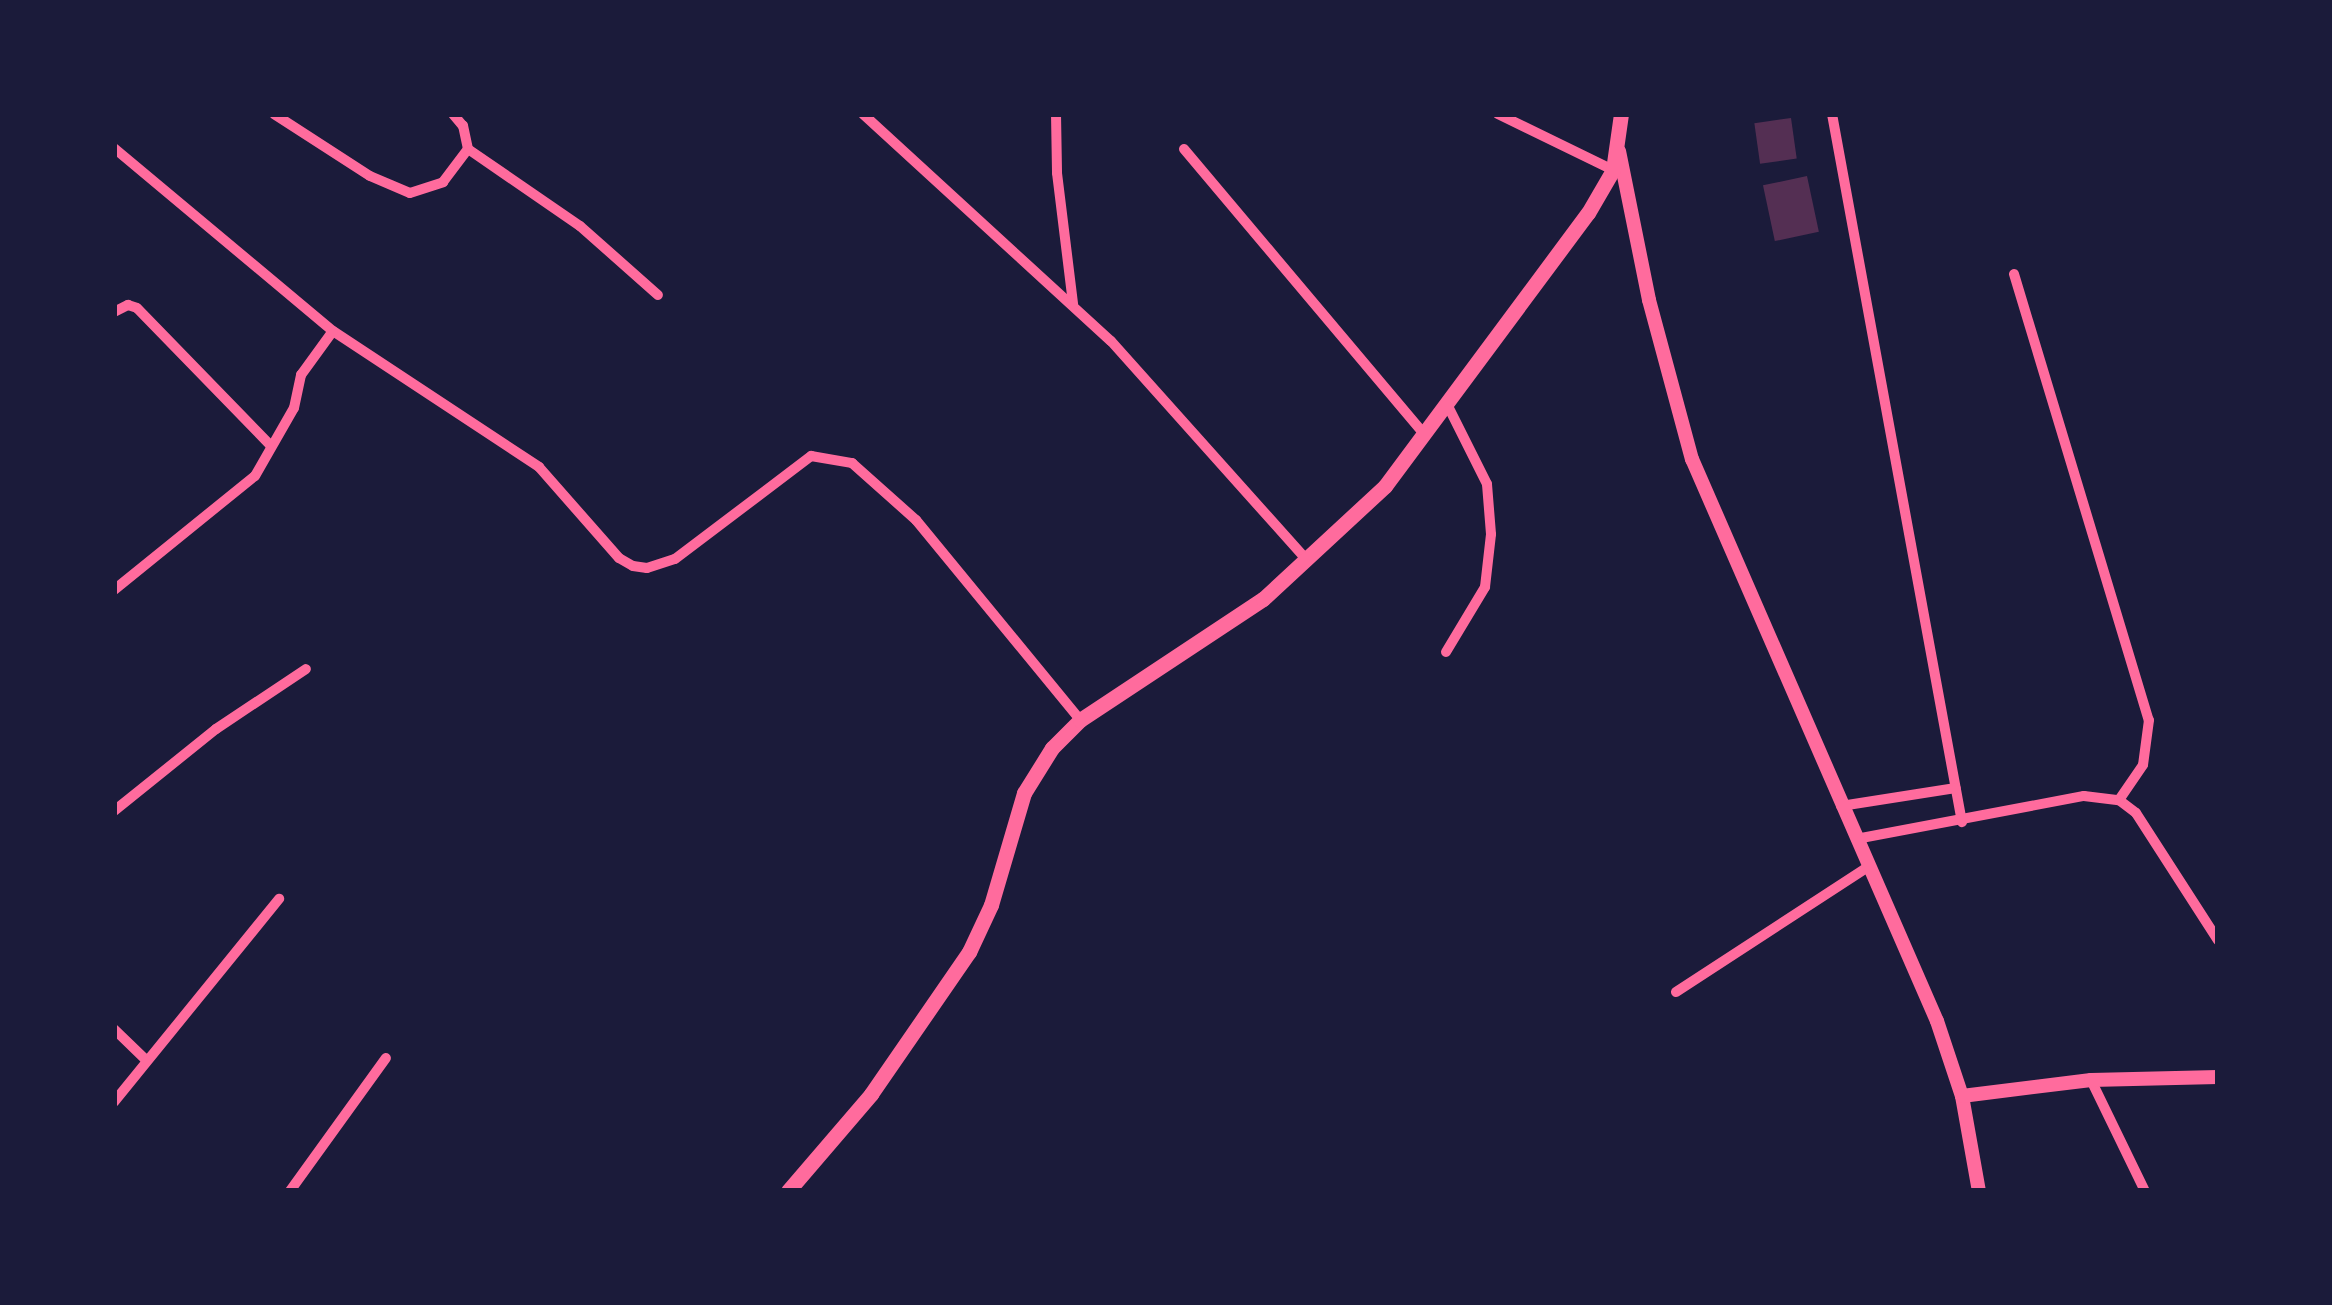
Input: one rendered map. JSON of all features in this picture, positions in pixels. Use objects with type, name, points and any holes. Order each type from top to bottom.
[{"type":"main road","points":[[788,1191],[871,1094],[969,952],[991,905],[1024,794],[1052,748],[1080,720],[1208,638],[1308,561],[1385,486],[1568,243],[1612,170],[1621,114]]},
{"type":"street","points":[[274,114],[400,191],[426,191],[443,182],[468,149]]},
{"type":"street","points":[[453,114],[464,126],[468,149],[580,226],[658,295]]},
{"type":"street","points":[[863,114],[1018,262],[1073,304],[1308,561]]},
{"type":"street","points":[[1056,114],[1057,173],[1073,304]]},
{"type":"street","points":[[1498,114],[1612,170]]},
{"type":"street","points":[[1832,114],[1962,822]]},
{"type":"street","points":[[1618,146],[1649,300],[1692,459],[1937,1021],[1962,1096],[1979,1191]]},
{"type":"street","points":[[114,148],[333,331],[538,467],[619,558],[633,566],[675,560],[811,456],[852,463],[916,520],[1080,720]]},
{"type":"street","points":[[1184,149],[1426,436]]},
{"type":"street","points":[[2014,274],[2149,720],[2143,765],[2119,800]]},
{"type":"street","points":[[114,312],[136,308],[272,446]]},
{"type":"street","points":[[114,590],[232,500],[262,468],[294,407],[301,375],[333,331]]},
{"type":"street","points":[[1446,652],[1485,587],[1491,534],[1487,484],[1448,406]]},
{"type":"street","points":[[114,811],[216,729],[306,669]]},
{"type":"street","points":[[1841,806],[1956,788]]},
{"type":"street","points":[[1856,839],[2084,796],[2119,800],[2136,814],[2218,940]]},
{"type":"street","points":[[1676,992],[1868,867]]},
{"type":"street","points":[[114,1102],[279,899]]},
{"type":"street","points":[[114,1029],[145,1059]]},
{"type":"street","points":[[290,1191],[386,1058]]},
{"type":"street","points":[[1962,1096],[2091,1080],[2218,1077]]},
{"type":"street","points":[[2091,1080],[2145,1191]]},
{"type":"building","points":[[1791,118],[1797,159],[1760,164],[1754,123]]},
{"type":"building","points":[[1807,176],[1819,232],[1775,241],[1763,185]]}]
